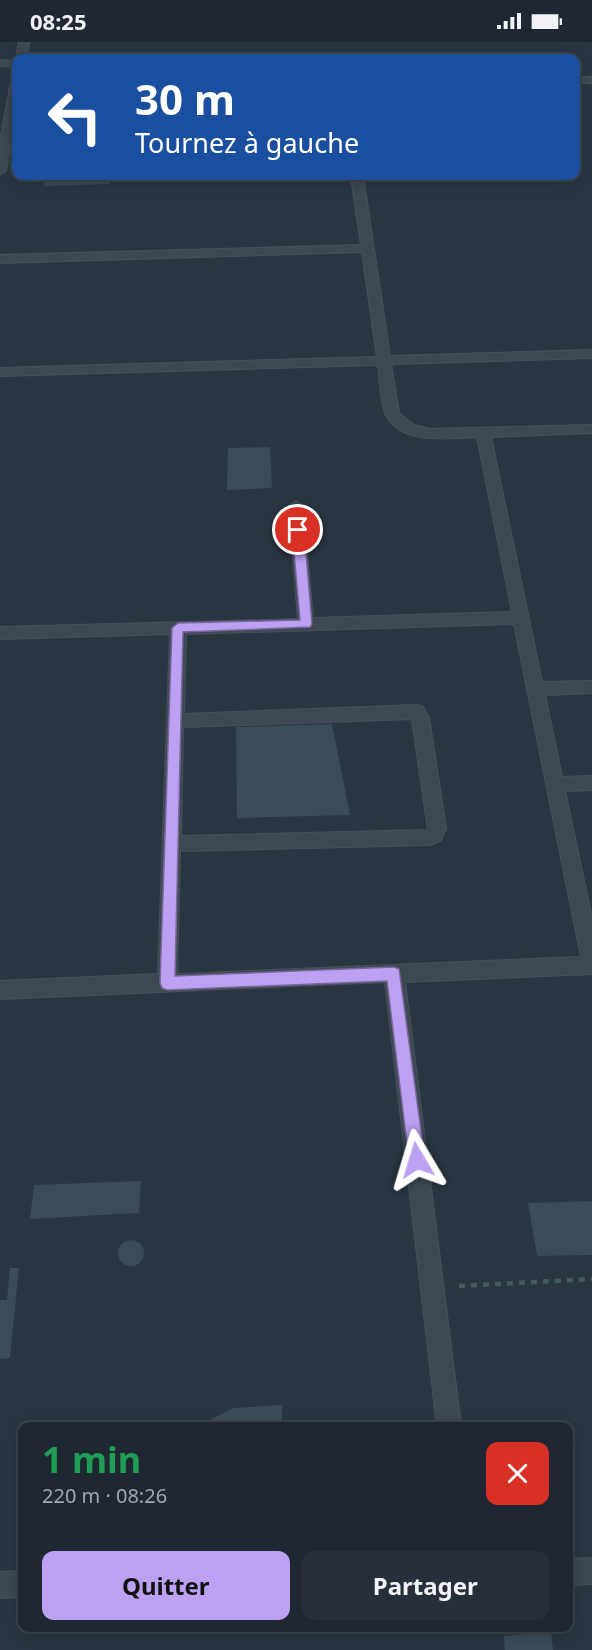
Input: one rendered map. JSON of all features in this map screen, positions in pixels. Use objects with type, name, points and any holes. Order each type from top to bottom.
[{"type":"lane","points":[[0,171],[12,104]]},
{"type":"lane","points":[[358,180],[392,414],[401,425],[414,432],[422,433],[592,429]]},
{"type":"lane","points":[[0,259],[366,248]]},
{"type":"lane","points":[[0,372],[592,354]]},
{"type":"lane","points":[[0,990],[592,965],[483,432]]},
{"type":"lane","points":[[296,506],[306,624]]},
{"type":"lane","points":[[0,633],[521,618]]},
{"type":"lane","points":[[167,983],[178,628]]},
{"type":"lane","points":[[536,689],[592,687]]},
{"type":"lane","points":[[171,844],[430,837],[435,835],[437,828],[420,718],[417,712],[175,721]]},
{"type":"lane","points":[[555,784],[592,783]]},
{"type":"lane","points":[[394,974],[449,1422]]},
{"type":"lane","points":[[573,1572],[592,1571]]},
{"type":"lane","points":[[0,1585],[18,1584]]},
{"type":"path","points":[[432,1287],[592,1279]]},
{"type":"building","points":[[45,180],[110,180],[109,184],[44,186]]},
{"type":"building","points":[[270,447],[272,488],[227,490],[228,448]]},
{"type":"building","points":[[332,724],[350,815],[237,818],[236,727]]},
{"type":"building","points":[[141,1181],[139,1213],[30,1219],[34,1185]]},
{"type":"building","points":[[592,1201],[592,1255],[537,1256],[528,1203]]},
{"type":"building","points":[[131,1240],[140,1244],[144,1253],[140,1262],[131,1266],[122,1262],[118,1253],[122,1244]]},
{"type":"building","points":[[10,1268],[19,1268],[10,1358],[0,1359],[0,1300],[7,1300]]},
{"type":"building","points":[[282,1405],[282,1422],[205,1422],[234,1408]]},
{"type":"building","points":[[551,1632],[553,1650],[505,1650],[504,1636]]},
{"type":"route","points":[[298,530],[306,624],[178,628],[167,983],[394,974],[417,1160]]}]
